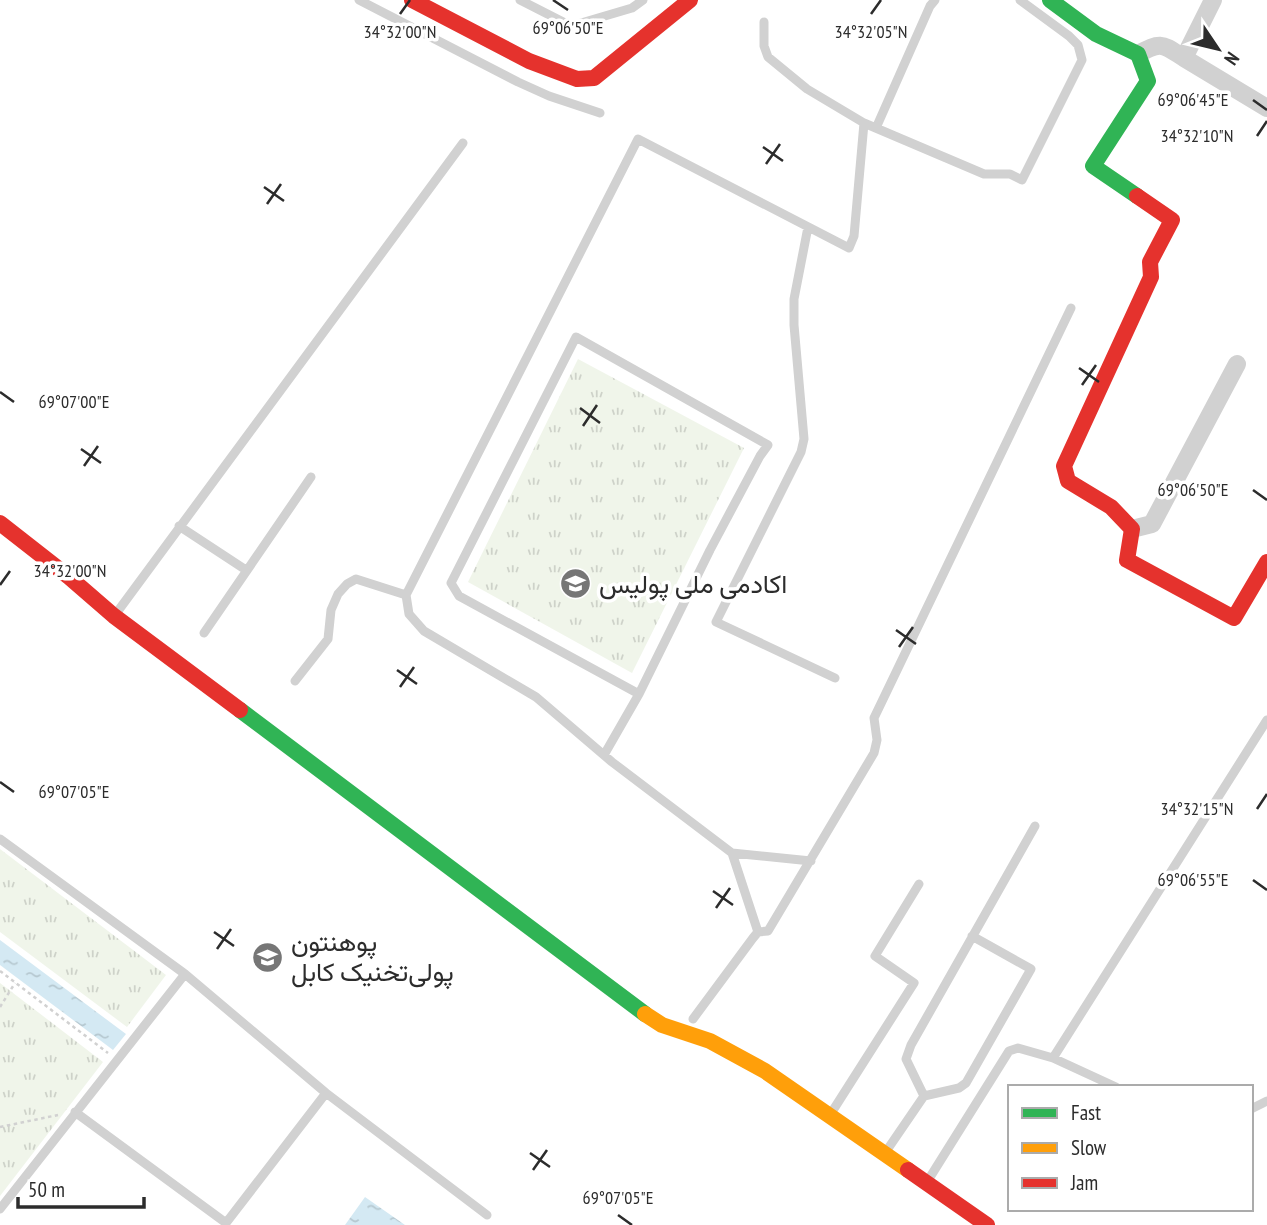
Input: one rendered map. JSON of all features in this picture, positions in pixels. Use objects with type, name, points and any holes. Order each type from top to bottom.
[{"type":"street","points":[[412,0],[529,61],[577,79],[594,78],[690,0]]},
{"type":"street","points":[[1050,0],[1096,34],[1138,54],[1147,81],[1093,166],[1172,220],[1150,262],[1151,277],[1064,466],[1068,481],[1103,501],[1132,528]]},
{"type":"street","points":[[1184,58],[1213,0]]},
{"type":"street","points":[[1138,54],[1156,44],[1162,44],[1267,108]]},
{"type":"street","points":[[1132,528],[1152,524],[1237,364]]},
{"type":"street","points":[[1132,528],[1128,560],[1234,618],[1266,565]]},
{"type":"street","points":[[2,529],[640,1011],[662,1025],[710,1041],[765,1071],[987,1225]]},
{"type":"lane","points":[[359,0],[519,82],[549,96],[600,113]]},
{"type":"lane","points":[[520,0],[571,26],[632,8],[643,0]]},
{"type":"lane","points":[[876,128],[935,0]]},
{"type":"lane","points":[[764,22],[764,46],[768,57],[807,89],[864,123],[984,174],[1010,174],[1022,180],[1082,60],[1078,45],[1069,36],[1020,0]]},
{"type":"lane","points":[[811,861],[732,853],[604,755],[536,697],[424,631],[409,614],[406,594],[638,139],[849,248],[854,236],[864,123]]},
{"type":"lane","points":[[114,616],[463,143]]},
{"type":"lane","points":[[808,227],[794,299],[804,439],[716,622],[835,678]]},
{"type":"lane","points":[[693,1019],[758,932],[768,931],[874,752],[877,740],[874,718],[1071,308]]},
{"type":"lane","points":[[604,755],[639,694],[710,550],[768,445],[576,337],[451,583],[459,596],[639,694]]},
{"type":"lane","points":[[204,632],[311,477]]},
{"type":"lane","points":[[180,526],[246,570]]},
{"type":"lane","points":[[295,681],[328,639],[331,610],[338,594],[347,584],[356,579],[406,594]]},
{"type":"lane","points":[[1052,1058],[1267,720]]},
{"type":"lane","points":[[923,1096],[906,1059],[911,1045],[1035,826]]},
{"type":"lane","points":[[0,839],[185,974],[326,1093],[487,1215]]},
{"type":"lane","points":[[732,853],[758,932]]},
{"type":"lane","points":[[830,1116],[914,983],[875,956],[919,884]]},
{"type":"lane","points":[[884,1154],[923,1096],[959,1088],[966,1083],[1031,969],[972,936]]},
{"type":"lane","points":[[0,1209],[185,974]]},
{"type":"lane","points":[[926,1183],[1009,1051],[1018,1048],[1052,1058],[1112,1085]]},
{"type":"lane","points":[[75,1112],[226,1223],[326,1093]]},
{"type":"path","points":[[0,971],[116,1059]]},
{"type":"path","points":[[0,1007],[16,983]]},
{"type":"path","points":[[0,1128],[75,1112]]},
{"type":"green space","points":[[578,359],[744,448],[632,673],[468,582]]},
{"type":"green space","points":[[0,849],[166,975],[127,1027],[0,932]]},
{"type":"green space","points":[[0,983],[103,1062],[0,1196]]},
{"type":"water","points":[[0,940],[126,1034],[113,1050],[0,965]]},
{"type":"water","points":[[365,1197],[405,1225],[345,1225]]},
{"type":"traffic: fast","points":[[1050,0],[1096,34],[1138,54],[1148,81],[1093,166],[1137,196]]},
{"type":"traffic: fast","points":[[240,710],[645,1014]]},
{"type":"traffic: slow","points":[[645,1014],[662,1025],[710,1041],[765,1071],[908,1170]]},
{"type":"traffic: jam","points":[[412,0],[529,61],[577,79],[594,78],[690,0]]},
{"type":"traffic: jam","points":[[1137,196],[1172,220],[1150,262],[1151,277],[1064,466],[1068,481],[1111,507],[1132,529],[1127,560],[1234,618],[1267,562]]},
{"type":"traffic: jam","points":[[0,523],[114,616],[240,710]]},
{"type":"traffic: jam","points":[[908,1170],[987,1225]]},
{"type":"place","name":"اکادمی ملی پولیس","points":[[576,584]]},
{"type":"place","name":"پوهنتون پولی‌تخنیک کابل","points":[[268,957]]}]
